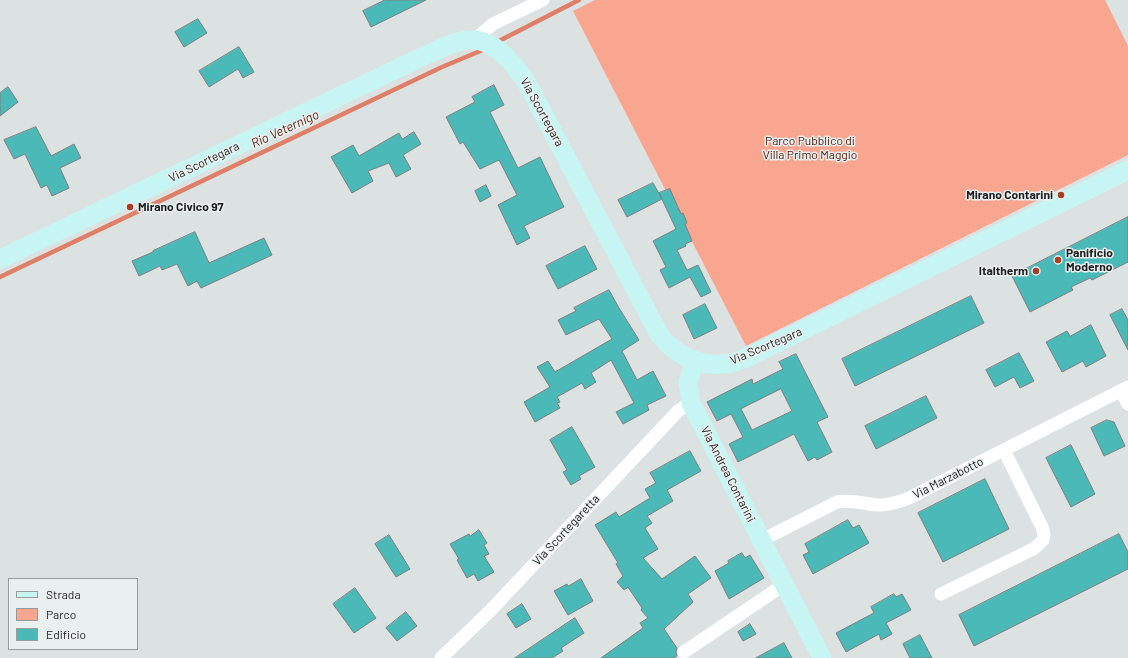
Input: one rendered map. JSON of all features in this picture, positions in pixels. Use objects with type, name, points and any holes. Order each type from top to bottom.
[{"type":"street","name":"Via Scortegara","points":[[479,41],[493,24],[543,0]]},
{"type":"street","name":"Via Scortegara","points":[[0,259],[430,53],[464,41],[479,41],[501,52],[521,73],[660,336],[675,352],[695,361],[708,364],[735,362],[783,340],[1128,170]]},
{"type":"street","name":"Via Andrea Contarini","points":[[695,361],[688,382],[691,403],[822,658]]},
{"type":"street","points":[[1125,389],[1128,404]]},
{"type":"street","name":"Via Marzabotto","points":[[762,540],[837,502],[851,500],[879,505],[899,502],[1125,389]]},
{"type":"street","name":"Via Scortegaretta","points":[[441,658],[490,612],[679,410],[691,403]]},
{"type":"street","points":[[942,594],[1033,548],[1043,540],[1044,534],[1040,521],[1004,450]]},
{"type":"street","points":[[684,652],[785,584]]},
{"type":"green space","name":"Parco Pubblico di Villa Primo Maggio","points":[[595,0],[1105,0],[1128,46],[1128,155],[746,346],[573,11]]},
{"type":"building","points":[[385,0],[426,0],[371,27],[363,11]]},
{"type":"building","points":[[198,19],[207,33],[184,47],[175,32]]},
{"type":"building","points":[[239,47],[254,72],[243,78],[238,69],[209,87],[199,71]]},
{"type":"building","points":[[494,85],[504,105],[490,112],[518,168],[540,157],[564,207],[524,226],[530,238],[517,245],[498,205],[517,195],[499,160],[480,169],[463,142],[460,144],[446,117],[475,102],[472,97]]},
{"type":"building","points":[[8,87],[18,102],[0,116],[0,93]]},
{"type":"building","points":[[36,127],[51,156],[74,144],[81,158],[60,168],[69,188],[52,196],[47,185],[41,188],[25,154],[14,159],[4,140]]},
{"type":"building","points":[[414,132],[421,144],[403,155],[411,169],[396,177],[389,163],[368,171],[373,181],[352,193],[331,157],[353,145],[359,156],[399,133],[402,139]]},
{"type":"building","points":[[653,183],[662,199],[627,217],[618,200]]},
{"type":"building","points":[[486,185],[491,196],[480,202],[475,191]]},
{"type":"building","points":[[670,189],[681,214],[683,213],[687,223],[685,224],[692,241],[685,244],[686,246],[677,250],[687,270],[698,265],[711,292],[701,297],[690,277],[669,288],[660,270],[666,267],[653,241],[676,229],[659,193]]},
{"type":"building","points":[[1128,217],[1128,262],[1092,280],[1090,278],[1071,287],[1073,290],[1030,312],[1012,276]]},
{"type":"building","points":[[195,232],[209,263],[264,238],[272,255],[201,288],[197,281],[188,286],[177,264],[162,270],[160,266],[139,276],[132,261]]},
{"type":"building","points":[[585,246],[597,269],[558,289],[546,266]]},
{"type":"building","points":[[609,290],[639,340],[622,351],[637,380],[653,371],[666,396],[647,405],[649,410],[623,424],[616,412],[634,403],[611,360],[591,373],[596,382],[585,389],[582,383],[557,397],[560,402],[557,403],[560,408],[535,422],[524,402],[550,387],[537,367],[548,361],[555,372],[612,339],[599,319],[566,335],[558,320],[576,311],[574,308]]},
{"type":"building","points":[[971,296],[984,323],[855,386],[842,359]]},
{"type":"building","points":[[705,304],[717,328],[694,339],[683,315]]},
{"type":"building","points":[[1122,309],[1128,320],[1128,350],[1110,315]]},
{"type":"building","points":[[1091,325],[1106,356],[1086,367],[1083,361],[1062,372],[1046,342],[1067,331],[1070,336]]},
{"type":"building","points":[[1019,353],[1034,381],[1020,388],[1014,377],[995,387],[986,370]]},
{"type":"building","points":[[796,354],[828,417],[817,422],[832,452],[817,460],[815,457],[808,461],[794,434],[738,462],[729,444],[743,437],[731,414],[717,421],[707,402],[752,379],[753,384],[783,369],[779,362]],"holes":[[[781,389],[792,411],[752,430],[741,409]]]},
{"type":"building","points":[[926,396],[937,418],[876,449],[865,426]]},
{"type":"building","points":[[1107,420],[1114,422],[1125,446],[1104,456],[1091,428]]},
{"type":"building","points":[[572,427],[595,467],[579,476],[581,479],[571,485],[563,472],[567,470],[550,440]]},
{"type":"building","points":[[1071,445],[1095,494],[1071,507],[1046,458]]},
{"type":"building","points":[[690,451],[701,471],[667,490],[673,501],[647,516],[652,523],[645,528],[658,549],[643,558],[662,579],[695,556],[711,578],[688,594],[693,602],[664,629],[677,648],[677,656],[674,658],[601,658],[643,628],[640,623],[648,618],[641,610],[642,608],[628,587],[624,590],[617,582],[623,576],[616,564],[618,563],[595,525],[616,512],[619,517],[650,498],[645,489],[656,483],[650,473]]},
{"type":"building","points":[[985,479],[1009,529],[943,562],[918,513]]},
{"type":"building","points":[[848,520],[853,528],[859,525],[869,543],[813,574],[803,555],[809,552],[805,544]]},
{"type":"building","points":[[479,530],[487,543],[484,545],[489,554],[484,556],[494,572],[478,581],[474,574],[467,578],[457,560],[459,559],[450,544],[469,534],[470,536]]},
{"type":"building","points":[[1119,534],[1128,552],[1128,569],[974,646],[959,615]]},
{"type":"building","points":[[389,535],[410,569],[396,577],[375,544]]},
{"type":"building","points":[[742,553],[745,558],[750,555],[764,578],[729,599],[715,571]]},
{"type":"building","points":[[581,579],[593,601],[568,615],[554,591]]},
{"type":"building","points":[[355,588],[376,618],[354,633],[333,604]]},
{"type":"building","points":[[894,594],[896,597],[902,594],[911,610],[886,623],[892,634],[881,640],[879,634],[846,652],[836,633],[874,613],[871,607]]},
{"type":"building","points":[[522,604],[531,619],[516,628],[507,614]]},
{"type":"building","points":[[406,612],[417,626],[397,641],[386,628]]},
{"type":"building","points":[[575,618],[584,633],[561,648],[563,651],[552,658],[515,658]]},
{"type":"building","points":[[750,624],[756,634],[743,641],[738,632]]},
{"type":"building","points":[[920,635],[932,658],[910,658],[903,644]]},
{"type":"building","points":[[784,643],[792,658],[756,658]]},
{"type":"waterway","name":"Rio Veternigo","points":[[497,42],[579,0]]},
{"type":"waterway","name":"Rio Veternigo","points":[[0,277],[442,67],[485,49]]},
{"type":"place","name":"Mirano Contarini","points":[[1061,195]]},
{"type":"place","name":"Mirano Civico 97","points":[[130,207]]},
{"type":"place","name":"Panificio Moderno","points":[[1058,260]]},
{"type":"place","name":"Italtherm","points":[[1036,271]]}]
